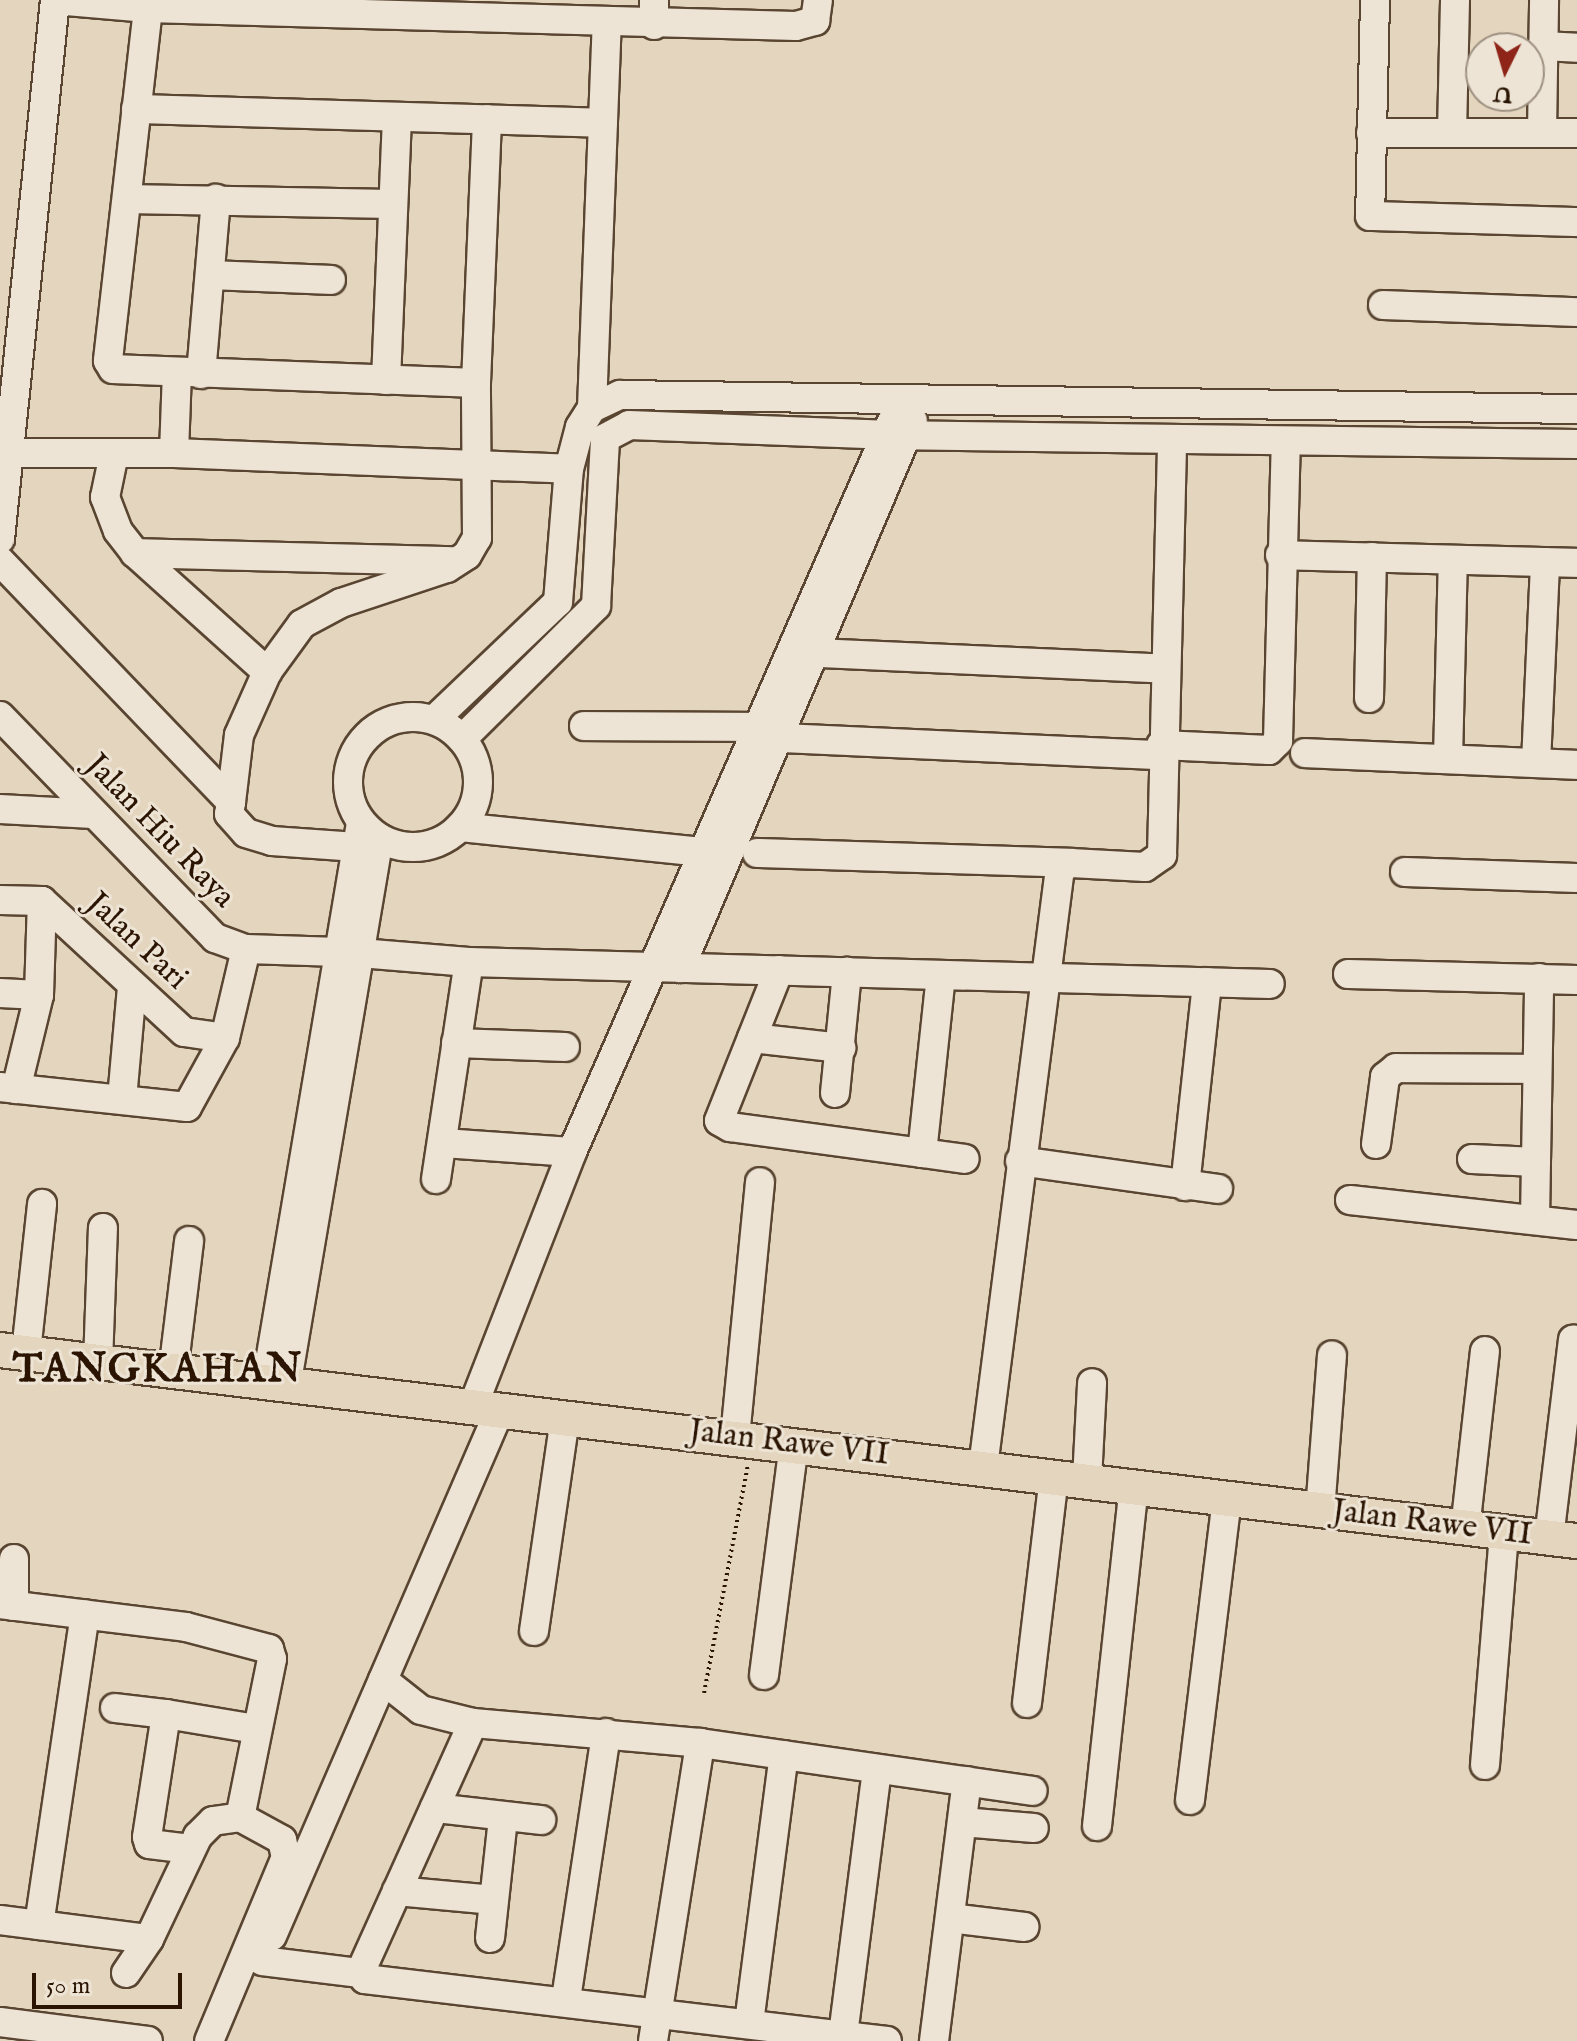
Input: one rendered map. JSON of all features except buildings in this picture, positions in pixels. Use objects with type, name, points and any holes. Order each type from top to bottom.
[{"type":"main road","name":"Jalan Rawe VII","points":[[13,1351],[276,1386],[744,1438],[1227,1500],[1563,1539]]},
{"type":"street","points":[[0,539],[55,0],[562,11],[607,23],[654,12],[806,25],[815,21],[818,0]]},
{"type":"street","points":[[1375,0],[1370,216],[1577,222]]},
{"type":"street","points":[[1452,133],[1455,0]]},
{"type":"street","points":[[1543,32],[1544,0]]},
{"type":"street","points":[[148,4],[108,361],[113,369],[476,383]]},
{"type":"street","points":[[434,720],[558,602],[569,469],[580,427],[592,408],[607,23]]},
{"type":"street","points":[[1545,46],[1577,48]]},
{"type":"street","points":[[136,109],[603,123]]},
{"type":"street","points":[[1542,112],[1542,133]]},
{"type":"street","points":[[386,380],[397,117]]},
{"type":"street","points":[[276,1386],[350,952],[366,836],[347,784],[359,744],[392,719],[434,720],[462,739],[473,755],[478,793],[460,827],[436,843],[407,847],[366,836],[272,841],[246,833],[229,814],[239,735],[267,672],[302,624],[341,603],[458,561],[477,538],[476,383],[487,119]]},
{"type":"street","points":[[1371,133],[1577,133]]},
{"type":"street","points":[[127,199],[391,204]]},
{"type":"street","points":[[174,453],[212,275],[216,199]]},
{"type":"street","points":[[212,275],[331,280]]},
{"type":"street","points":[[1383,305],[1577,312]]},
{"type":"street","points":[[592,408],[620,395],[911,403],[1577,409]]},
{"type":"street","points":[[228,2041],[383,1680],[486,1409],[572,1152],[666,967],[911,403]]},
{"type":"street","points":[[1232,441],[1234,407]]},
{"type":"street","points":[[462,739],[596,606],[605,438],[614,430],[686,425],[896,435],[1577,444]]},
{"type":"street","points":[[666,967],[703,852],[818,653],[896,435]]},
{"type":"street","points":[[757,853],[1157,863],[1162,855],[1161,750],[1172,440]]},
{"type":"street","points":[[584,726],[1161,750],[1275,748],[1286,442]]},
{"type":"street","points":[[9,453],[174,453],[569,469]]},
{"type":"street","points":[[114,454],[106,488],[108,514],[135,553],[267,672]]},
{"type":"street","points":[[135,553],[458,561]]},
{"type":"street","points":[[1280,555],[1577,563]]},
{"type":"street","points":[[1369,698],[1372,557]]},
{"type":"street","points":[[1448,759],[1453,560]]},
{"type":"street","points":[[0,561],[231,802]]},
{"type":"street","points":[[1536,763],[1545,562]]},
{"type":"street","points":[[818,653],[1164,669]]},
{"type":"street","name":"Jalan Hiu Raya","points":[[1,718],[215,938],[246,949],[350,952],[469,962],[1270,984]]},
{"type":"street","points":[[1305,753],[1577,765]]},
{"type":"street","points":[[0,809],[93,814]]},
{"type":"street","points":[[460,827],[703,852]]},
{"type":"street","points":[[983,1467],[1042,978],[1060,868],[1071,863]]},
{"type":"street","points":[[1405,872],[1577,878]]},
{"type":"street","name":"Jalan Pari","points":[[0,900],[42,901],[184,1032],[225,1038]]},
{"type":"street","points":[[42,901],[39,995],[8,1088],[187,1107],[225,1038],[246,949]]},
{"type":"street","points":[[436,1179],[469,962]]},
{"type":"street","points":[[779,970],[719,1121],[730,1127],[965,1159]]},
{"type":"street","points":[[835,1093],[847,972]]},
{"type":"street","points":[[1348,974],[1577,980]]},
{"type":"street","points":[[922,1153],[941,975]]},
{"type":"street","points":[[1535,1219],[1539,978]]},
{"type":"street","points":[[1185,1186],[1207,982]]},
{"type":"street","points":[[122,1099],[132,986]]},
{"type":"street","points":[[0,993],[39,995]]},
{"type":"street","points":[[752,1038],[841,1048]]},
{"type":"street","points":[[456,1043],[565,1047]]},
{"type":"street","points":[[1376,1144],[1385,1077],[1396,1068],[1537,1069]]},
{"type":"street","points":[[443,1143],[572,1152]]},
{"type":"street","points":[[1472,1159],[1536,1162]]},
{"type":"street","points":[[1020,1161],[1218,1189]]},
{"type":"street","points":[[744,1438],[760,1182]]},
{"type":"street","points":[[1350,1200],[1577,1225]]},
{"type":"street","points":[[13,1351],[42,1204]]},
{"type":"street","points":[[98,1363],[103,1228]]},
{"type":"street","points":[[173,1372],[189,1241]]},
{"type":"street","points":[[1563,1539],[1573,1339]]},
{"type":"street","points":[[1465,1529],[1485,1351]]},
{"type":"street","points":[[1320,1511],[1332,1355]]},
{"type":"street","points":[[1087,1480],[1092,1383]]},
{"type":"street","points":[[534,1631],[565,1419]]},
{"type":"street","points":[[764,1675],[794,1444]]},
{"type":"street","points":[[1027,1703],[1054,1476]]},
{"type":"street","points":[[1097,1826],[1134,1486]]},
{"type":"street","points":[[1190,1800],[1227,1500]]},
{"type":"street","points":[[1485,1765],[1504,1534]]},
{"type":"street","points":[[14,1559],[7,1605],[186,1627],[259,1643],[272,1659],[240,1817]]},
{"type":"street","points":[[39,1925],[85,1614]]},
{"type":"street","points":[[383,1680],[421,1710],[473,1723],[700,1743],[1033,1791]]},
{"type":"street","points":[[115,1708],[256,1729]]},
{"type":"street","points":[[166,1714],[147,1837],[149,1844],[190,1849]]},
{"type":"street","points":[[360,1973],[473,1723]]},
{"type":"street","points":[[566,1999],[606,1733]]},
{"type":"street","points":[[653,2041],[700,1743]]},
{"type":"street","points":[[749,2023],[784,1755]]},
{"type":"street","points":[[843,2035],[877,1769]]},
{"type":"street","points":[[934,2041],[967,1781]]},
{"type":"street","points":[[435,1808],[541,1820]]},
{"type":"street","points":[[126,1973],[149,1939],[190,1849],[213,1821],[240,1817],[282,1840],[286,1857],[209,2041]]},
{"type":"street","points":[[490,1938],[503,1818]]},
{"type":"street","points":[[962,1822],[1034,1828]]},
{"type":"street","points":[[397,1891],[494,1900]]},
{"type":"street","points":[[950,1918],[1024,1927]]},
{"type":"street","points":[[0,1920],[149,1939]]},
{"type":"street","points":[[262,1961],[360,1973],[365,1979],[566,1999],[887,2041]]},
{"type":"street","points":[[0,2022],[100,2038],[148,2041]]},
{"type":"path","points":[[704,1693],[744,1438]]},
{"type":"district","name":"TANGKAHAN","points":[[158,1371]]}]
